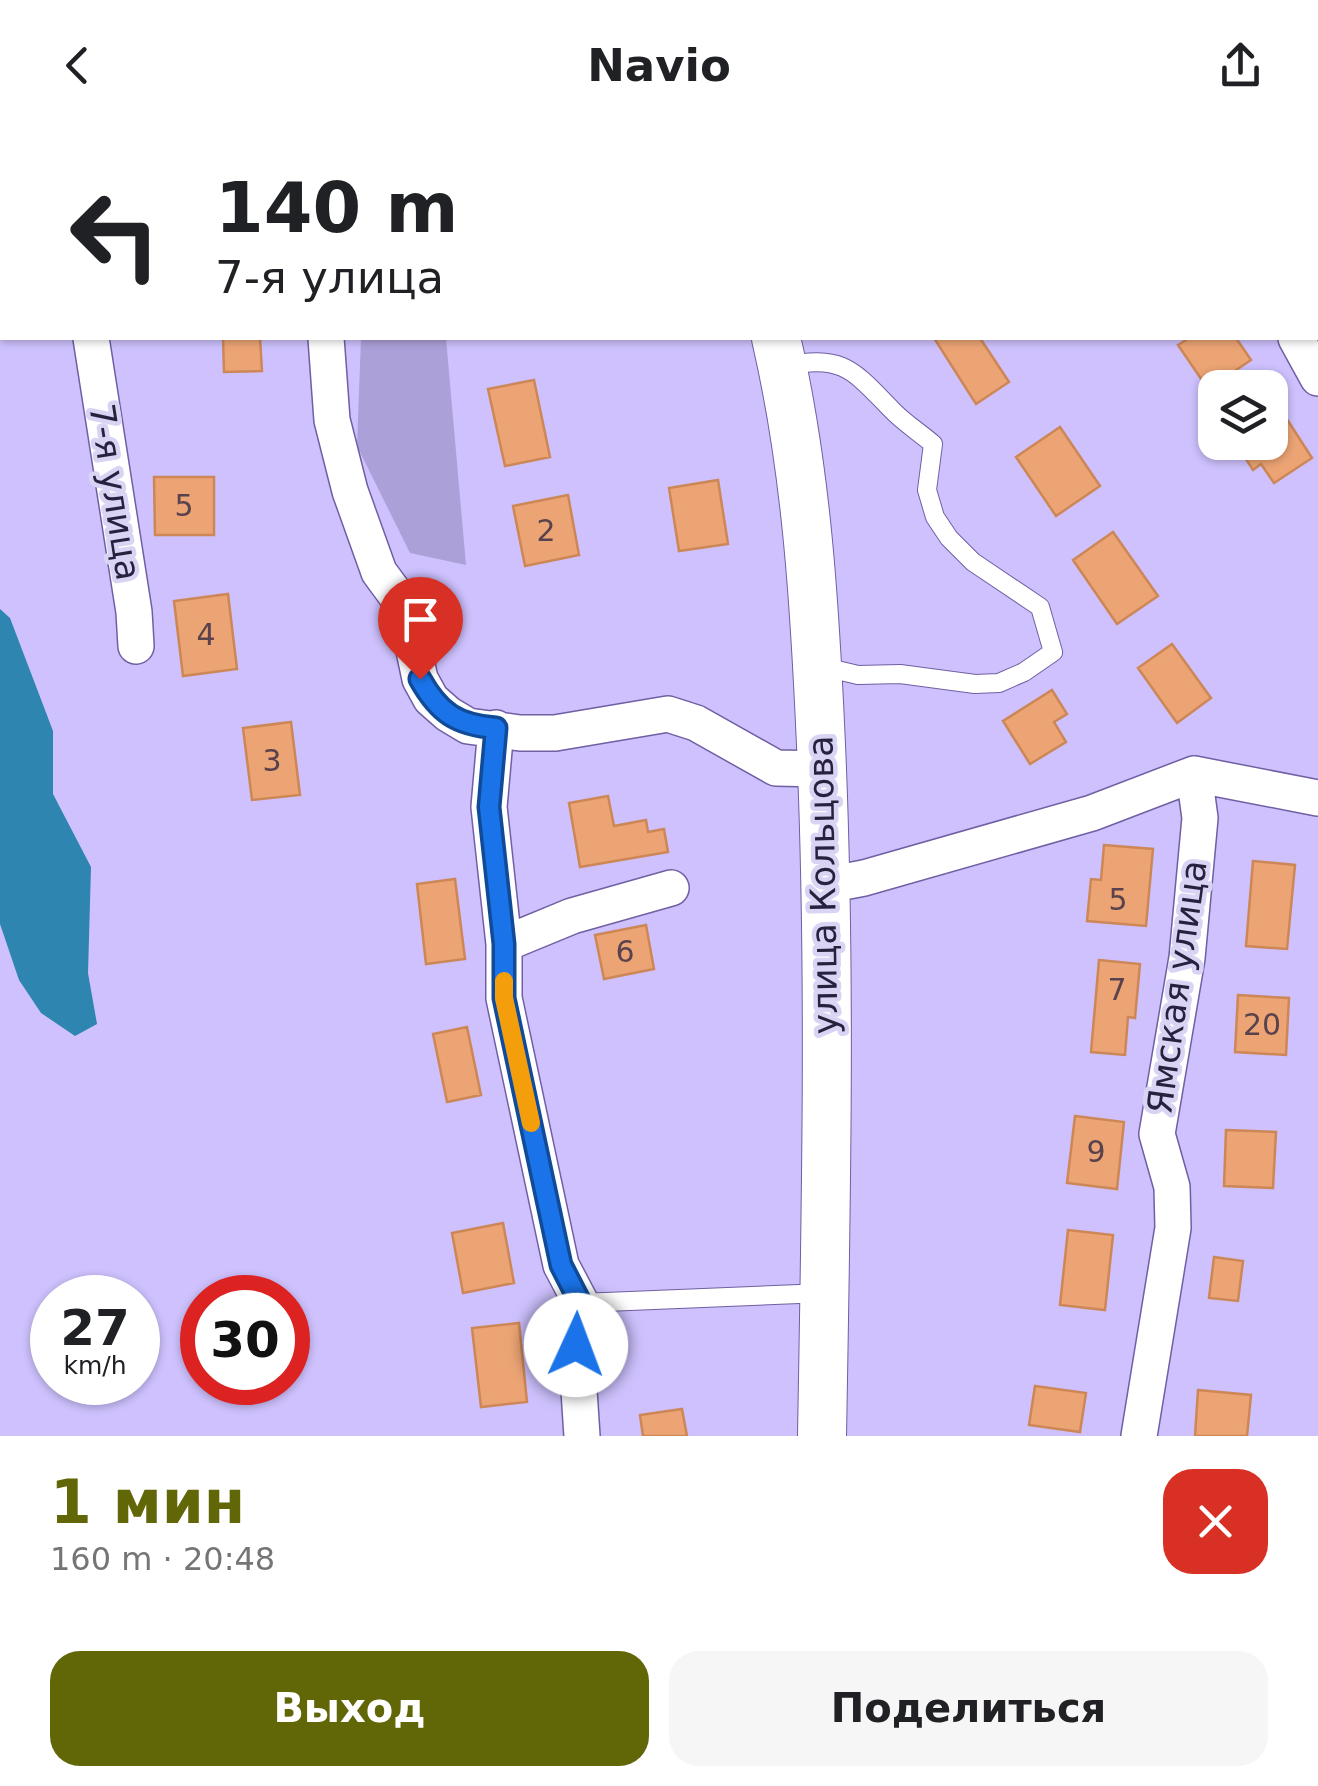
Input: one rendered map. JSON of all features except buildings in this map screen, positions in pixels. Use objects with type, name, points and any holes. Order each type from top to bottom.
[{"type":"main road","name":"улица Кольцова","points":[[780,352],[814,592],[822,769],[826,885],[822,1436]]},
{"type":"street","name":"7-я улица","points":[[91,340],[136,646]]},
{"type":"street","points":[[326,340],[332,420],[350,491],[379,572],[407,617],[420,679],[431,699],[448,714],[468,726],[520,733],[555,732],[668,714],[696,722],[776,768],[822,769]]},
{"type":"street","points":[[1297,340],[1318,378]]},
{"type":"street","points":[[496,728],[489,807],[504,944],[504,998],[561,1265],[580,1302],[576,1345],[582,1436]]},
{"type":"street","points":[[826,885],[864,878],[1092,813],[1194,774],[1318,798]]},
{"type":"street","name":"Ямская улица","points":[[1139,1436],[1173,1228],[1172,1187],[1157,1134],[1187,958],[1200,818],[1194,774]]},
{"type":"street","points":[[504,944],[572,916],[671,888]]},
{"type":"lane","points":[[780,352],[836,364],[864,380],[894,412],[933,444],[927,490],[934,517],[973,562],[1040,607],[1053,652],[1024,672],[987,683],[858,674],[817,666]]},
{"type":"lane","points":[[580,1302],[824,1294]]},
{"type":"shaded area","points":[[361,340],[446,340],[466,565],[410,553],[357,446]]},
{"type":"water","points":[[0,609],[10,618],[53,731],[53,794],[91,867],[88,973],[97,1024],[75,1036],[41,1013],[19,980],[0,924]]},
{"type":"slow traffic","points":[[504,981],[504,998],[531,1123]]},
{"type":"route","points":[[420,679],[431,699],[448,714],[468,726],[496,728],[489,807],[504,944],[504,998],[561,1265],[580,1302],[576,1345]]}]
